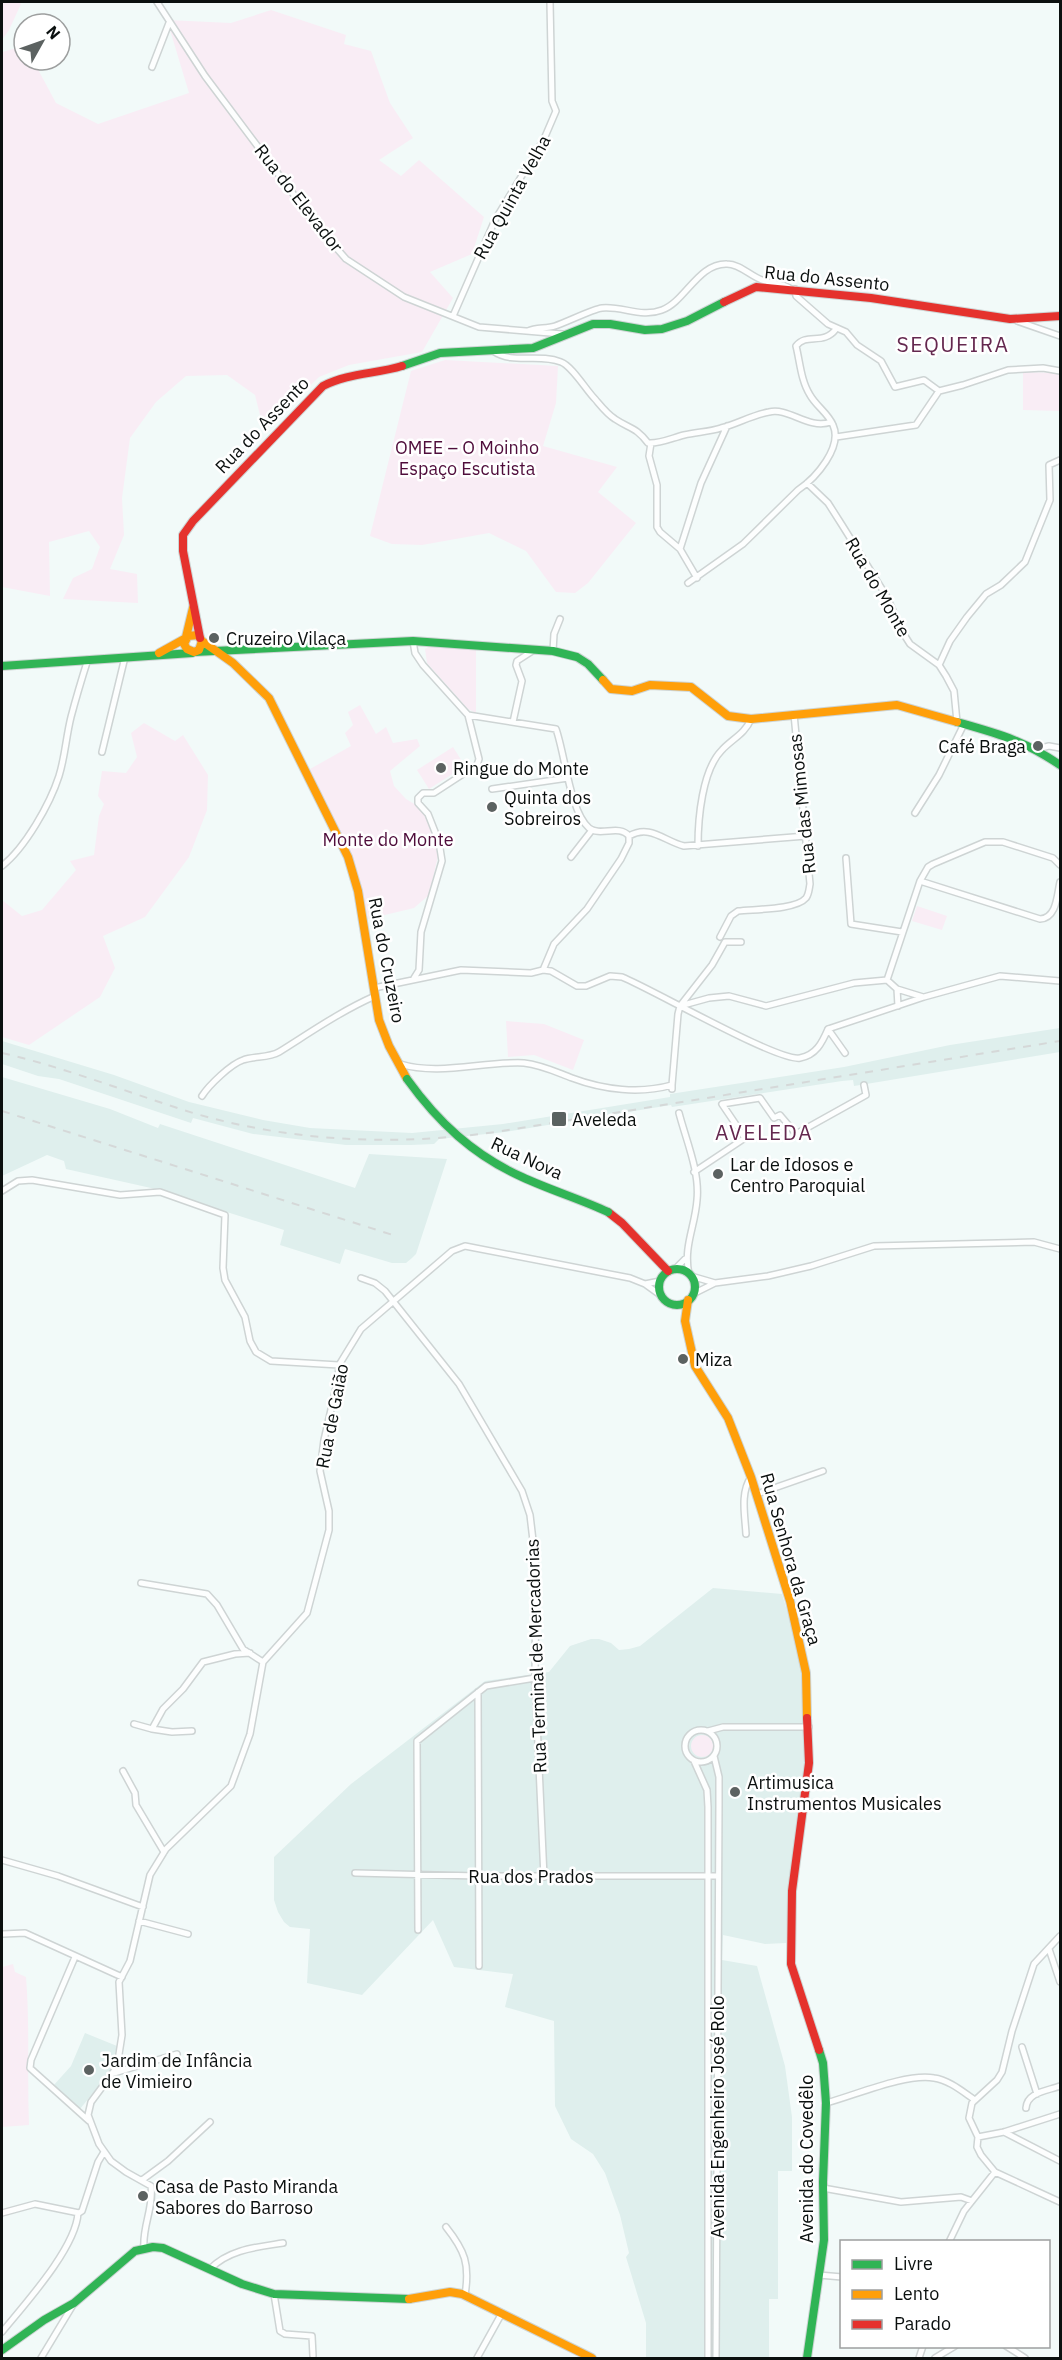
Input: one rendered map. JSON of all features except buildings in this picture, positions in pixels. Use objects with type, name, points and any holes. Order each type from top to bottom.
[{"type":"street","name":"Rua do Elevador","points":[[157,2],[206,76],[318,227],[346,258],[404,297],[479,327],[539,334],[567,334]]},
{"type":"street","name":"Rua Quinta Velha","points":[[453,316],[495,220],[544,139],[556,111],[552,101],[550,2]]},
{"type":"street","points":[[152,67],[169,23]]},
{"type":"street","points":[[528,331],[555,326],[601,308],[644,314],[663,310],[676,303],[697,278],[721,264],[729,263],[757,279],[786,285],[793,289],[796,296],[828,324],[846,332],[857,345],[881,361],[895,387],[924,380],[939,391]]},
{"type":"street","name":"Rua do Assento","points":[[201,640],[183,551],[183,535],[193,521],[323,386],[338,378],[389,370],[440,353],[533,348],[603,322],[654,331],[665,329],[743,291],[756,287],[871,298],[1011,318],[1060,316]]},
{"type":"street","points":[[1048,317],[1048,327],[1052,331]]},
{"type":"street","points":[[1011,318],[1052,331],[1060,336]]},
{"type":"street","points":[[688,583],[743,544],[807,483],[830,453],[836,437],[831,422],[809,394],[796,346],[803,339],[826,338],[836,329]]},
{"type":"street","points":[[491,350],[503,358],[539,358],[561,362],[570,369],[608,413],[639,431],[648,443],[727,426],[771,411],[780,411],[816,424],[831,422]]},
{"type":"street","points":[[836,437],[916,425],[939,391],[1008,370],[1043,368],[1060,371]]},
{"type":"street","points":[[680,549],[701,483],[727,426]]},
{"type":"street","points":[[651,443],[649,456],[655,472],[658,495],[657,527],[680,549],[697,578]]},
{"type":"street","points":[[939,665],[950,641],[986,594],[1001,585],[1025,562],[1050,500],[1049,465],[1060,459]]},
{"type":"street","name":"Rua do Monte","points":[[807,483],[828,503],[888,597],[910,644],[939,665],[954,691],[960,723]]},
{"type":"street","name":"Rua do Assento","points":[[186,637],[194,605]]},
{"type":"street","points":[[553,651],[554,634],[560,619]]},
{"type":"street","points":[[156,654],[193,634],[201,640],[199,650],[193,652]]},
{"type":"street","points":[[186,637],[184,646],[193,652]]},
{"type":"street","name":"Rua do Cruzeiro","points":[[201,640],[220,652],[259,686],[269,698],[348,857],[358,891],[379,1020],[398,1064]]},
{"type":"street","points":[[413,641],[416,653],[423,665],[468,715],[479,759],[477,765],[434,793],[423,793],[418,798],[418,803],[428,814],[439,842],[442,861],[421,932],[419,970],[414,978]]},
{"type":"street","points":[[2,666],[319,644],[413,641],[553,651],[577,657],[588,664],[611,689],[632,691],[650,685],[691,687],[728,716],[751,719],[897,705],[1012,737],[1037,749],[1060,765]]},
{"type":"street","points":[[513,722],[522,681],[517,661],[534,650]]},
{"type":"street","points":[[102,752],[125,657]]},
{"type":"street","points":[[2,866],[28,835],[49,799],[59,776],[71,718],[88,659]]},
{"type":"street","name":"Rua das Mimosas","points":[[720,938],[730,916],[738,911],[794,905],[804,900],[809,893],[794,714]]},
{"type":"street","points":[[468,715],[556,729],[580,816],[592,830],[623,831],[629,836]]},
{"type":"street","points":[[698,846],[701,812],[708,775],[714,759],[747,729],[751,719]]},
{"type":"street","points":[[915,813],[939,775],[960,723]]},
{"type":"street","points":[[1037,749],[1049,746],[1060,748]]},
{"type":"street","points":[[492,789],[568,778]]},
{"type":"street","points":[[571,857],[592,830]]},
{"type":"street","points":[[629,836],[636,832],[647,831],[672,843],[698,846],[806,836]]},
{"type":"street","points":[[543,970],[554,944],[587,909],[621,859],[629,843],[629,836]]},
{"type":"street","points":[[887,980],[920,881],[928,867],[985,842],[1003,842],[1053,858],[1060,865]]},
{"type":"street","points":[[846,858],[851,924],[902,932]]},
{"type":"street","points":[[920,881],[1040,919],[1052,915],[1060,882]]},
{"type":"street","points":[[398,1064],[424,1069],[522,1063],[540,1065],[574,1079],[618,1089],[672,1087],[680,1006],[712,965],[725,942],[741,942]]},
{"type":"street","points":[[202,1096],[209,1086],[237,1063],[277,1054],[317,1026],[374,992],[414,978],[461,970],[531,973],[543,970],[552,971],[577,986],[586,986],[610,976],[622,976],[753,1042],[797,1059],[809,1055],[820,1046],[828,1029],[924,997],[1000,976],[1060,981]]},
{"type":"street","points":[[680,1006],[709,998],[729,996],[766,1006],[854,983],[887,980],[897,989],[924,997]]},
{"type":"street","points":[[897,989],[898,1006]]},
{"type":"street","points":[[828,1029],[844,1053]]},
{"type":"street","name":"Rua Nova","points":[[398,1064],[427,1109],[456,1138],[486,1158],[521,1176],[608,1212],[622,1222],[667,1274]]},
{"type":"street","points":[[694,1172],[745,1138],[722,1104],[760,1098],[774,1118],[780,1115],[796,1134],[866,1095],[864,1085]]},
{"type":"street","points":[[679,1113],[694,1172],[698,1199],[685,1259],[695,1288],[691,1297]]},
{"type":"street","points":[[2,1191],[18,1181],[32,1180],[120,1195],[160,1192],[225,1215],[223,1268],[225,1280],[246,1317],[250,1341],[256,1352],[272,1361],[339,1365]]},
{"type":"street","points":[[685,1259],[667,1274],[659,1287],[663,1297],[672,1304],[680,1304],[715,1283],[800,1269],[874,1246],[1034,1242],[1060,1249]]},
{"type":"street","name":"Rua de Gaião","points":[[263,1662],[307,1613],[329,1530],[329,1511],[320,1471],[324,1440],[339,1365],[361,1329],[452,1251],[465,1246],[630,1278],[645,1284],[663,1297]]},
{"type":"street","points":[[667,1274],[690,1275],[715,1283]]},
{"type":"street","name":"Rua de Gaião","points":[[645,1284],[667,1274]]},
{"type":"street","name":"Rua Terminal de Mercadorias","points":[[362,1278],[375,1282],[395,1301],[459,1384],[522,1491],[530,1515],[534,1537],[535,1678],[544,1877]]},
{"type":"street","name":"Rua Senhora da Graça","points":[[685,1321],[691,1297]]},
{"type":"street","name":"Rua Senhora da Graça","points":[[672,1304],[685,1321],[695,1366],[728,1418],[751,1477],[796,1624],[806,1672],[810,1763],[792,1891]]},
{"type":"street","points":[[756,1494],[823,1471]]},
{"type":"street","points":[[746,1534],[744,1496],[746,1485],[751,1477]]},
{"type":"street","points":[[89,2121],[90,2105],[114,2073],[122,2046],[119,1982],[130,1961],[150,1875],[164,1852],[231,1786],[250,1734],[263,1662],[243,1649],[218,1605],[207,1594],[141,1583]]},
{"type":"street","points":[[152,1729],[163,1709],[183,1689],[203,1662],[235,1654],[250,1653]]},
{"type":"street","points":[[417,1930],[417,1741],[486,1686],[535,1678]]},
{"type":"street","points":[[478,1692],[479,1966]]},
{"type":"street","points":[[134,1724],[172,1732],[192,1731]]},
{"type":"street","name":"Avenida Engenheiro José Rolo","points":[[708,2358],[707,1790],[694,1761],[686,1754],[686,1739],[698,1730],[708,1731],[723,1727],[809,1727]]},
{"type":"street","name":"Avenida Engenheiro José Rolo","points":[[708,1731],[717,1742],[714,1756],[718,1777],[716,2358]]},
{"type":"street","points":[[694,1761],[705,1762],[714,1756]]},
{"type":"street","points":[[123,1771],[135,1793],[138,1809],[164,1852]]},
{"type":"street","points":[[2,1860],[58,1876],[142,1907]]},
{"type":"street","name":"Rua dos Prados","points":[[355,1874],[544,1877],[708,1876]]},
{"type":"street","points":[[708,1876],[717,1876]]},
{"type":"street","name":"Avenida do Covedêlo","points":[[792,1891],[791,1964],[795,1983],[823,2063],[826,2103],[824,2240],[807,2358]]},
{"type":"street","points":[[139,1921],[188,1934]]},
{"type":"street","points":[[3,1934],[25,1933],[75,1958],[122,1977]]},
{"type":"street","points":[[1060,1936],[1034,1964],[1012,2031],[1002,2072],[997,2080],[972,2103],[969,2118],[978,2137],[977,2147],[995,2172],[1060,2202]]},
{"type":"street","points":[[1049,1949],[1060,1982]]},
{"type":"street","points":[[75,1958],[30,2068],[89,2121],[104,2152],[117,2166],[150,2184],[152,2188],[144,2234],[144,2248]]},
{"type":"street","points":[[1022,2048],[1037,2094]]},
{"type":"street","points":[[114,2073],[177,2054]]},
{"type":"street","points":[[826,2103],[915,2077],[936,2078],[953,2085],[975,2100]]},
{"type":"street","points":[[1026,2108],[1028,2098],[1060,2086]]},
{"type":"street","points":[[978,2137],[1004,2132],[1060,2114]]},
{"type":"street","points":[[142,2180],[168,2161],[210,2122]]},
{"type":"street","points":[[1004,2132],[1060,2161]]},
{"type":"street","points":[[2,2332],[63,2253],[76,2228],[78,2213],[82,2211],[98,2162],[104,2152]]},
{"type":"street","points":[[950,2240],[964,2211],[995,2172]]},
{"type":"street","points":[[823,2188],[901,2202],[947,2197],[961,2197],[972,2201]]},
{"type":"street","points":[[2,2213],[35,2204],[78,2213]]},
{"type":"street","points":[[446,2227],[457,2240],[465,2256],[468,2275],[465,2295]]},
{"type":"street","points":[[210,2269],[214,2264],[239,2250],[283,2243]]},
{"type":"street","points":[[2,2350],[28,2330],[74,2303],[126,2258],[144,2248],[163,2248],[242,2284],[274,2294],[401,2300],[450,2292],[465,2295],[592,2358]]},
{"type":"street","points":[[819,2275],[840,2277]]},
{"type":"street","points":[[274,2294],[280,2331],[285,2334],[312,2336],[313,2356]]},
{"type":"street","points":[[41,2358],[74,2303]]},
{"type":"street","points":[[477,2358],[502,2313]]},
{"type":"street","points":[[935,2358],[952,2348]]},
{"type":"street","points":[[1009,2348],[1025,2358]]},
{"type":"shaded area","points":[[1060,1028],[1060,1052],[854,1086],[853,1080],[842,1081],[672,1107],[671,1105],[505,1132],[439,1139],[434,1144],[411,1145],[346,1145],[253,1134],[193,1118],[191,1123],[59,1079],[38,1076],[2,1064],[2,1041],[114,1075],[189,1102],[263,1120],[310,1128],[412,1133],[503,1124],[670,1097],[670,1094],[844,1067],[950,1045]]},
{"type":"shaded area","points":[[2,1077],[110,1109],[158,1128],[160,1124],[355,1188],[369,1154],[447,1159],[416,1254],[412,1258],[406,1263],[392,1263],[345,1249],[340,1264],[280,1245],[284,1230],[151,1188],[66,1169],[64,1161],[47,1155],[2,1176]]},
{"type":"shaded area","points":[[713,1588],[782,1594],[800,1654],[806,1720],[805,1764],[788,1896],[786,1943],[765,1944],[723,1935],[722,1960],[757,1966],[785,2066],[792,2117],[792,2171],[778,2171],[778,2299],[769,2299],[769,2358],[646,2358],[646,2323],[626,2257],[629,2253],[620,2215],[605,2173],[593,2154],[571,2139],[555,2106],[554,2021],[505,2007],[513,1974],[454,1967],[433,1920],[362,1995],[307,1983],[310,1929],[290,1927],[278,1912],[274,1900],[274,1857],[351,1784],[485,1681],[549,1672],[570,1646],[591,1639],[611,1643],[619,1650],[640,1646]]},
{"type":"shaded area","name":"Jardim de Infância de Vimieiro","points":[[85,2033],[117,2046],[110,2072],[80,2109],[53,2086],[71,2066]]},
{"type":"green space","points":[[2,2],[19,2],[21,4],[17,12],[12,12],[12,24],[2,40]]},
{"type":"green space","points":[[271,10],[346,35],[344,44],[371,51],[390,103],[413,138],[379,160],[401,176],[419,160],[484,217],[472,254],[430,272],[453,298],[422,352],[349,365],[319,377],[264,431],[255,395],[227,375],[186,376],[156,402],[130,438],[122,498],[124,535],[110,569],[137,574],[138,603],[63,599],[73,578],[92,569],[100,547],[89,531],[49,542],[50,596],[2,587],[2,52],[12,49],[12,72],[39,72],[56,103],[98,124],[189,93],[167,20],[231,23]]},
{"type":"green space","name":"OMEE – O Moinho Espaço Escutista","points":[[445,360],[558,366],[556,403],[543,446],[617,467],[598,492],[636,523],[588,583],[575,593],[556,592],[526,551],[489,533],[422,545],[392,544],[370,536],[411,371]]},
{"type":"green space","points":[[1023,372],[1060,373],[1060,411],[1023,410]]},
{"type":"green space","points":[[430,646],[476,650],[476,713],[468,709],[427,663],[425,649]]},
{"type":"green space","name":"Monte do Monte","points":[[360,705],[376,734],[386,727],[393,743],[417,739],[420,746],[390,771],[394,786],[406,799],[421,808],[431,830],[438,856],[429,895],[414,908],[368,919],[357,871],[310,769],[351,746],[345,733],[353,725],[348,712]]},
{"type":"green space","points":[[144,723],[175,741],[183,735],[208,775],[207,810],[189,857],[145,917],[103,936],[115,968],[100,997],[29,1045],[2,1037],[2,900],[22,916],[42,910],[76,870],[70,861],[94,855],[99,816],[104,804],[98,796],[102,771],[126,773],[137,757],[131,733]]},
{"type":"green space","name":"Ringue do Monte","points":[[453,747],[465,766],[429,789],[417,770]]},
{"type":"green space","points":[[917,906],[947,916],[942,930],[912,921]]},
{"type":"green space","points":[[506,1021],[544,1024],[584,1040],[573,1070],[534,1055],[508,1057]]},
{"type":"green space","points":[[702,1735],[710,1738],[713,1746],[710,1754],[702,1757],[694,1754],[691,1746],[694,1738]]},
{"type":"green space","points":[[13,1964],[15,1972],[26,1977],[29,2125],[2,2127],[2,1967]]},
{"type":"railway","points":[[2,1053],[231,1123],[306,1135],[381,1140],[496,1132],[1060,1041]]},
{"type":"railway","points":[[2,1111],[396,1236]]},
{"type":"traffic: fast","points":[[402,366],[440,353],[533,348],[593,324],[610,324],[645,330],[662,329],[687,321],[724,302]]},
{"type":"traffic: fast","points":[[194,652],[413,641],[553,651],[577,657],[588,664],[603,680]]},
{"type":"traffic: fast","points":[[2,666],[192,653]]},
{"type":"traffic: fast","points":[[957,722],[986,730],[1034,749],[1060,765]]},
{"type":"traffic: fast","points":[[407,1079],[444,1123],[472,1148],[522,1177],[608,1212]]},
{"type":"traffic: fast","points":[[677,1269],[689,1275],[695,1287],[689,1299],[677,1305],[665,1299],[659,1287],[665,1275],[677,1269]]},
{"type":"traffic: fast","points":[[807,2358],[824,2240],[823,2182],[826,2103],[823,2063],[819,2050]]},
{"type":"traffic: fast","points":[[2,2350],[44,2320],[74,2303],[135,2251],[153,2247],[163,2248],[242,2284],[274,2294],[409,2299]]},
{"type":"traffic: slow","points":[[186,637],[193,608]]},
{"type":"traffic: slow","points":[[202,641],[199,650],[194,652],[187,649],[184,644],[188,636],[198,635],[202,641],[233,663],[269,698],[348,857],[358,891],[379,1020],[389,1046],[407,1079]]},
{"type":"traffic: slow","points":[[159,653],[186,638]]},
{"type":"traffic: slow","points":[[603,680],[611,689],[632,691],[650,685],[691,687],[728,716],[751,719],[897,705],[957,722]]},
{"type":"traffic: slow","points":[[688,1300],[685,1321],[695,1366],[728,1418],[751,1477],[790,1601],[806,1673],[807,1718]]},
{"type":"traffic: slow","points":[[409,2299],[450,2292],[462,2294],[592,2358]]},
{"type":"traffic: jam","points":[[724,302],[756,287],[871,298],[1010,319],[1060,316]]},
{"type":"traffic: jam","points":[[200,638],[183,551],[183,535],[193,521],[323,386],[352,376],[402,366]]},
{"type":"traffic: jam","points":[[608,1212],[622,1223],[668,1271]]},
{"type":"traffic: jam","points":[[807,1718],[809,1763],[792,1891],[791,1964],[819,2050]]},
{"type":"place","name":"Cruzeiro Vilaça","points":[[214,638]]},
{"type":"place","name":"Café Braga","points":[[1038,746]]},
{"type":"place","name":"Ringue do Monte","points":[[441,768]]},
{"type":"place","name":"Quinta dos Sobreiros","points":[[492,807]]},
{"type":"place","name":"Aveleda","points":[[559,1119]]},
{"type":"place","name":"Lar de Idosos e Centro Paroquial","points":[[718,1174]]},
{"type":"place","name":"Miza","points":[[683,1359]]},
{"type":"place","name":"Artimusica Instrumentos Musicales","points":[[735,1792]]},
{"type":"place","name":"Jardim de Infância de Vimieiro","points":[[89,2070]]},
{"type":"place","name":"Casa de Pasto Miranda Sabores do Barroso","points":[[143,2196]]},
{"type":"district","name":"SEQUEIRA","points":[[953,344]]},
{"type":"district","name":"AVELEDA","points":[[764,1132]]}]
